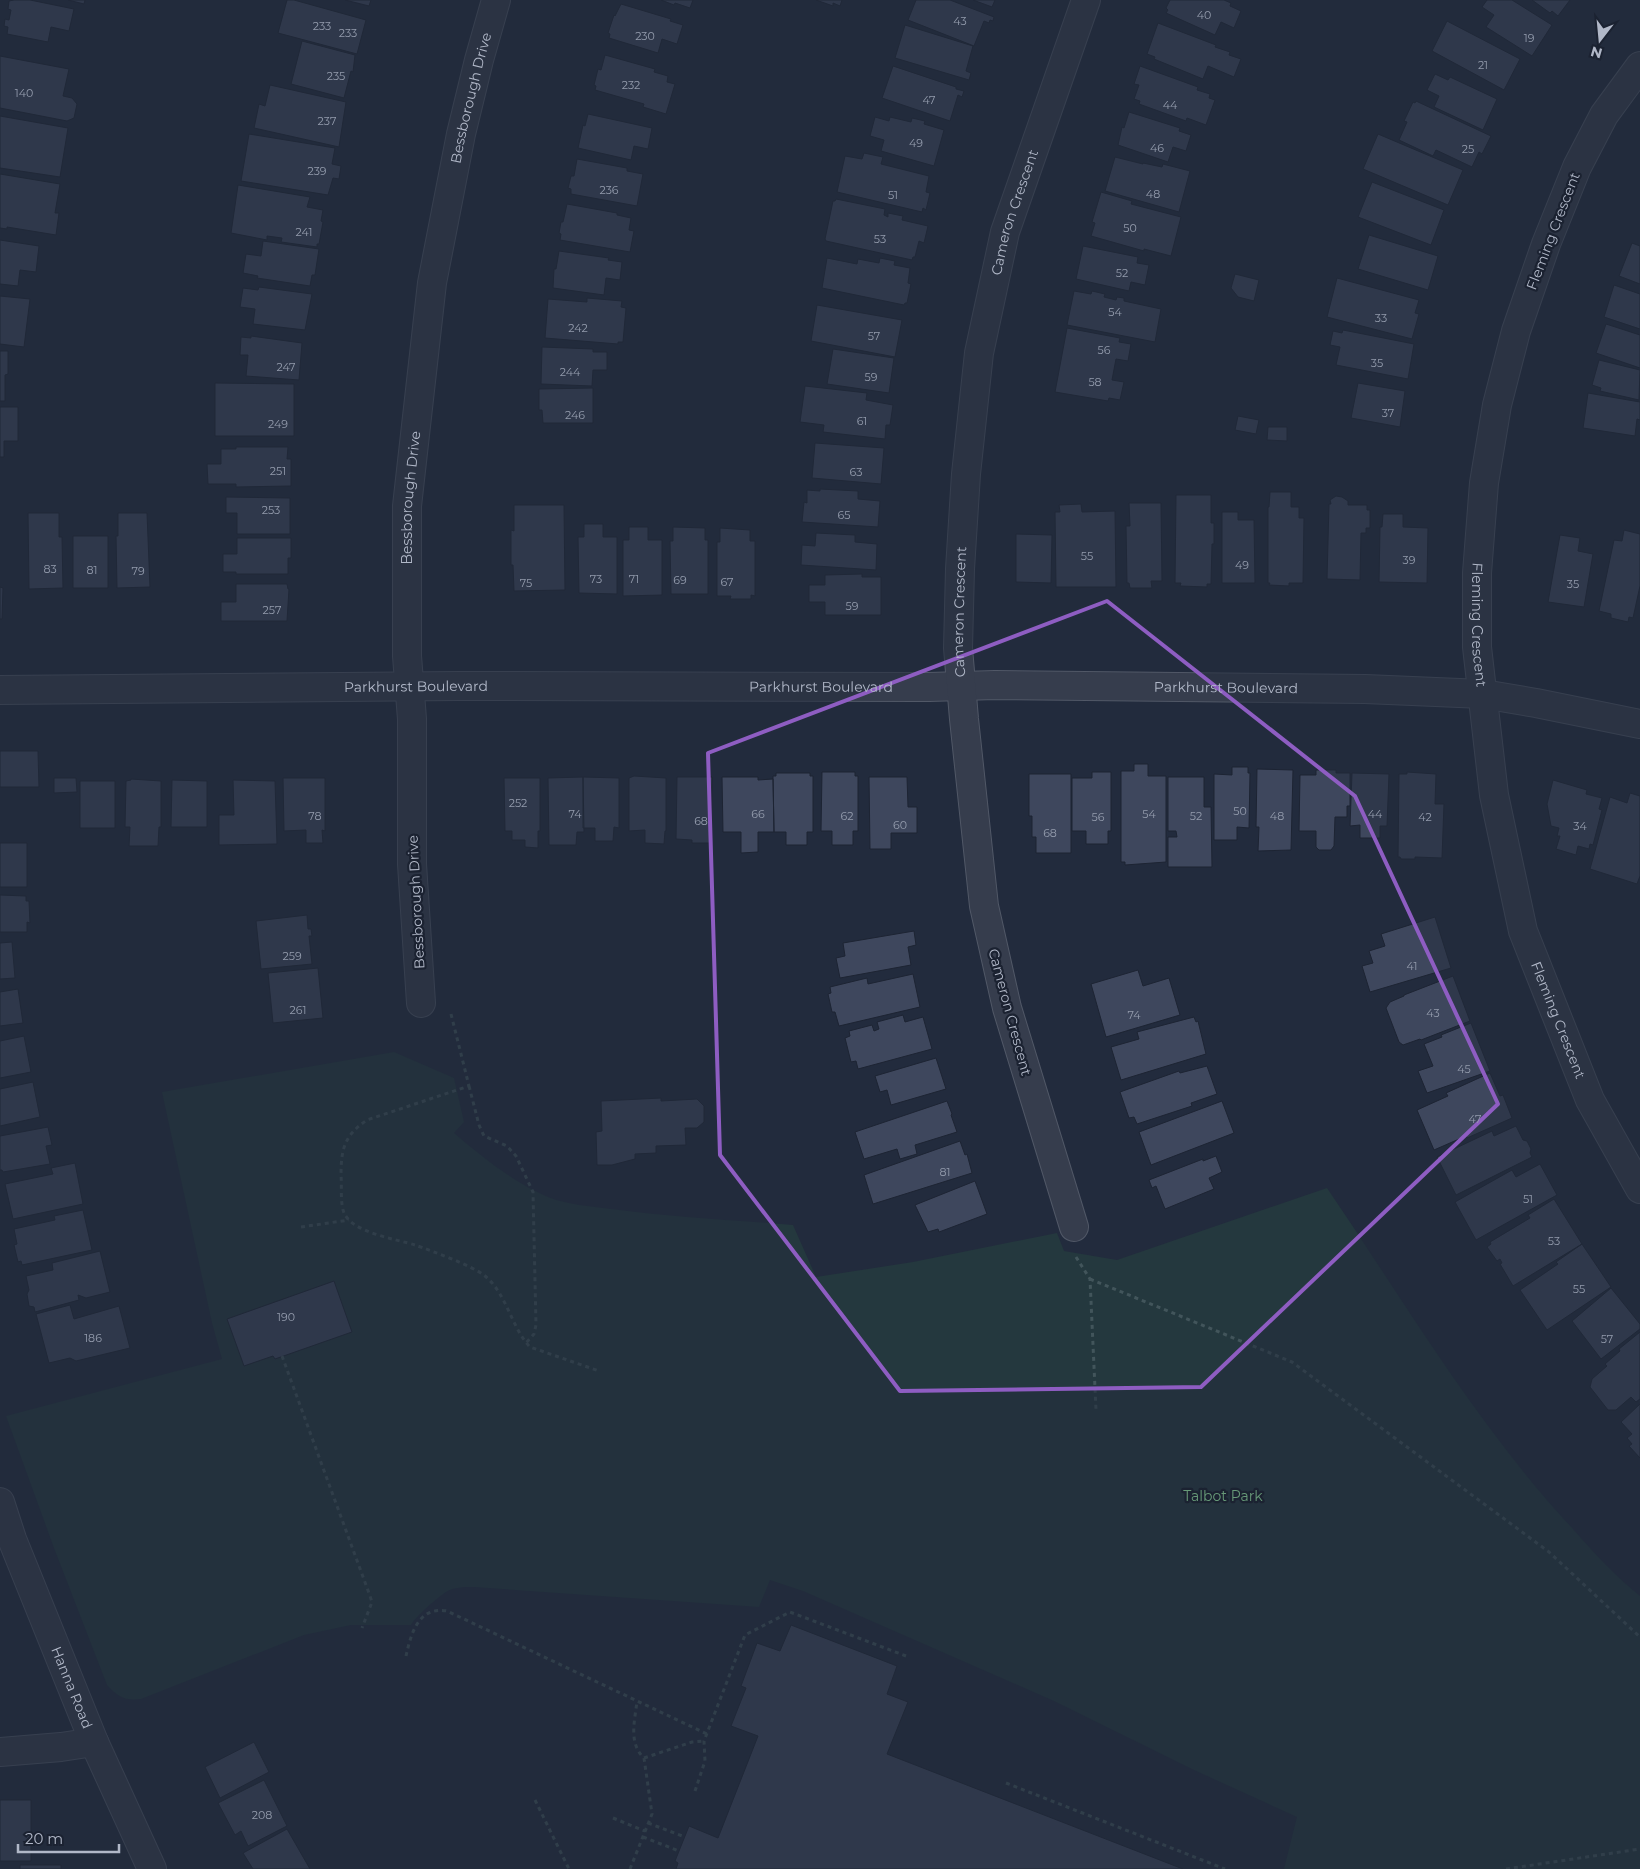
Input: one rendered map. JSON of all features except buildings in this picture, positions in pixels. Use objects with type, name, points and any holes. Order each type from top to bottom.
[{"type":"street","name":"Bessborough Drive","points":[[421,1003],[412,864],[412,719],[407,656],[407,506],[432,283],[445,210],[475,78],[496,0]]},
{"type":"street","name":"Cameron Crescent","points":[[1074,1227],[1007,1008],[984,906],[958,648],[966,474],[979,353],[1005,232],[1086,0]]},
{"type":"street","name":"Fleming Crescent","points":[[1640,66],[1604,115],[1576,167],[1546,244],[1516,330],[1500,396],[1484,482],[1479,527],[1477,573],[1477,647],[1494,795],[1522,931],[1590,1100],[1640,1189]]},
{"type":"street","name":"Parkhurst Boulevard","points":[[0,690],[961,686],[1365,689],[1483,694],[1640,724]]},
{"type":"street","name":"Hanna Road","points":[[0,1502],[12,1539],[94,1742],[152,1869]]},
{"type":"street","points":[[0,1752],[94,1742]]},
{"type":"path","points":[[421,1003],[451,1012],[468,1086],[484,1136],[507,1146],[516,1156],[533,1192],[536,1325],[534,1334],[526,1343]]},
{"type":"path","points":[[468,1086],[367,1120],[353,1130],[346,1141],[341,1163],[344,1213],[359,1228],[418,1246],[474,1269],[486,1277],[503,1300],[530,1348],[599,1372]]},
{"type":"path","points":[[301,1227],[349,1220]]},
{"type":"path","points":[[1096,1410],[1090,1280],[1292,1362],[1549,1552],[1640,1636]]},
{"type":"path","points":[[282,1356],[372,1602],[362,1628]]},
{"type":"path","points":[[406,1656],[411,1633],[420,1620],[438,1610],[447,1611],[707,1734]]},
{"type":"path","points":[[695,1791],[705,1761],[704,1741],[745,1634],[790,1612],[906,1656]]},
{"type":"path","points":[[630,1869],[652,1814],[644,1758],[638,1753],[633,1742],[637,1701]]},
{"type":"path","points":[[644,1758],[692,1742],[704,1741]]},
{"type":"path","points":[[1006,1782],[1225,1869]]},
{"type":"path","points":[[535,1800],[569,1869]]},
{"type":"path","points":[[613,1818],[645,1831]]},
{"type":"path","points":[[648,1822],[685,1837]]},
{"type":"path","points":[[643,1837],[679,1851]]},
{"type":"path","points":[[1506,1869],[1640,1849]]},
{"type":"highlighted area","points":[[1107,601],[1355,796],[1498,1104],[1201,1387],[900,1391],[720,1155],[708,753]]},
{"type":"green space","name":"Talbot Park","points":[[394,1052],[454,1078],[464,1122],[454,1133],[498,1168],[535,1191],[571,1204],[656,1214],[793,1225],[816,1277],[913,1262],[1057,1233],[1064,1251],[1117,1260],[1327,1188],[1444,1363],[1505,1449],[1538,1490],[1589,1547],[1640,1596],[1640,1869],[1284,1869],[1297,1817],[1194,1770],[1054,1701],[803,1591],[770,1580],[759,1607],[474,1587],[456,1588],[437,1598],[411,1625],[351,1625],[304,1635],[141,1699],[126,1699],[118,1695],[107,1685],[6,1416],[222,1359],[212,1323],[162,1092]]}]
